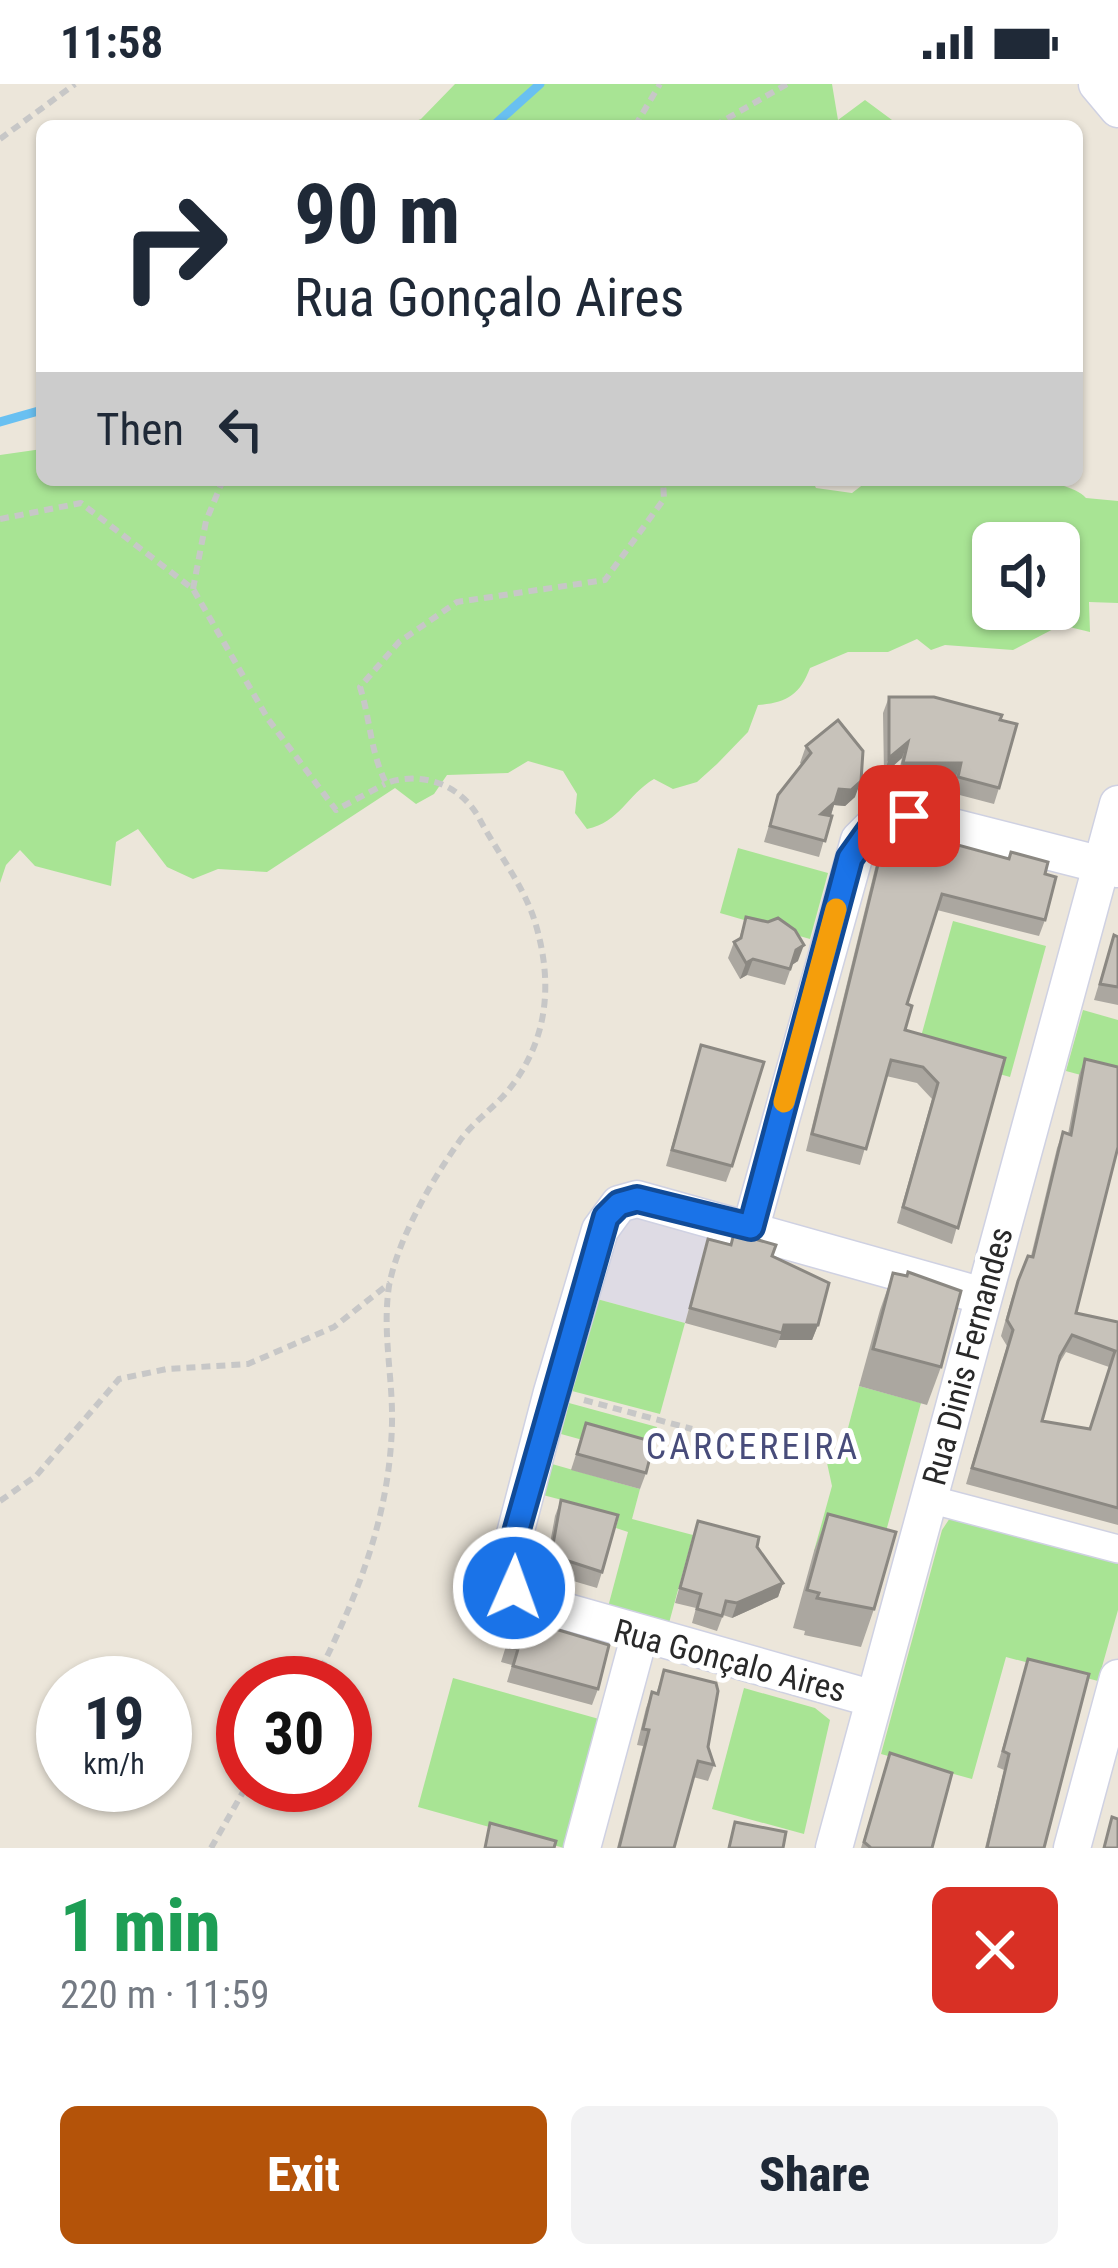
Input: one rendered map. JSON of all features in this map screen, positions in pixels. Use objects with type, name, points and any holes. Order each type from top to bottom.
[{"type":"street","points":[[1097,84],[1118,109]]},
{"type":"street","name":"Rua Dinis Fernandes","points":[[834,1848],[983,1296],[1110,867],[1118,804]]},
{"type":"street","points":[[751,1227],[859,840],[873,826],[909,816],[1110,867]]},
{"type":"street","name":"Rua Gonçalo Aires","points":[[874,1699],[541,1609],[514,1588],[509,1557],[552,1392],[600,1230],[619,1204],[651,1201],[983,1296]]},
{"type":"street","points":[[929,1499],[1118,1549]]},
{"type":"street","points":[[582,1848],[639,1637]]},
{"type":"street","points":[[1072,1848],[1118,1678]]},
{"type":"path","points":[[0,139],[75,84]]},
{"type":"path","points":[[638,120],[659,84]]},
{"type":"path","points":[[724,120],[787,84]]},
{"type":"path","points":[[193,589],[206,520],[220,486]]},
{"type":"path","points":[[386,783],[369,749],[374,730],[360,687],[399,642],[457,602],[605,580],[664,499],[663,486]]},
{"type":"path","points":[[0,519],[80,503],[193,589],[268,719],[336,810],[403,777],[448,784],[473,808],[534,919],[549,980],[542,1034],[508,1090],[462,1138],[417,1216],[390,1283],[386,1342],[393,1421],[380,1526],[356,1599],[328,1656]]},
{"type":"path","points":[[0,1501],[36,1476],[119,1379],[167,1369],[248,1364],[334,1327],[390,1283]]},
{"type":"path","points":[[552,1392],[692,1429]]},
{"type":"path","points":[[211,1848],[232,1812]]},
{"type":"shaded area","points":[[640,1217],[708,1234],[685,1323],[597,1299],[615,1236],[626,1222]]},
{"type":"green space","points":[[455,84],[832,84],[838,120],[418,120]]},
{"type":"green space","points":[[865,100],[892,120],[838,120]]},
{"type":"green space","points":[[36,450],[36,486],[815,486],[852,493],[861,486],[1063,486],[1086,498],[1118,501],[1118,603],[1089,602],[1090,632],[1080,630],[1080,522],[972,522],[972,630],[1051,630],[1013,650],[945,645],[931,650],[917,639],[888,652],[848,652],[810,668],[791,696],[758,705],[748,732],[697,782],[673,789],[654,779],[608,820],[587,829],[575,813],[577,794],[563,771],[528,761],[508,773],[447,775],[434,794],[416,804],[395,788],[267,872],[218,869],[193,879],[167,867],[138,829],[116,842],[111,886],[35,866],[20,850],[6,865],[0,883],[0,455]]},
{"type":"green space","points":[[738,848],[828,873],[810,939],[720,913]]},
{"type":"green space","points":[[953,921],[1046,946],[1010,1077],[917,1051]]},
{"type":"green space","points":[[1083,1010],[1118,1020],[1118,1085],[1066,1071]]},
{"type":"green space","points":[[597,1299],[685,1323],[660,1414],[572,1391]]},
{"type":"green space","points":[[859,1386],[921,1403],[876,1568],[814,1551],[832,1486],[827,1463],[842,1451]]},
{"type":"green space","points":[[569,1403],[657,1427],[648,1458],[561,1434]]},
{"type":"green space","points":[[552,1464],[640,1489],[632,1519],[693,1535],[669,1623],[608,1607],[628,1532],[616,1528],[619,1515],[543,1495]]},
{"type":"green space","points":[[950,1518],[1118,1557],[1118,1610],[1098,1681],[1006,1657],[972,1779],[881,1754],[942,1530]]},
{"type":"green space","points":[[453,1678],[599,1719],[564,1848],[418,1807]]},
{"type":"green space","points":[[744,1688],[815,1708],[830,1720],[804,1834],[712,1809]]},
{"type":"building","points":[[889,697],[934,697],[1002,715],[1000,720],[1017,724],[999,788],[958,777],[961,763],[903,763],[908,742],[889,758]]},
{"type":"building","points":[[838,720],[863,751],[861,781],[851,790],[839,789],[835,802],[821,814],[832,816],[825,841],[770,826],[778,795],[811,753],[806,746]]},
{"type":"building","points":[[910,825],[936,831],[943,841],[1009,859],[1011,852],[1048,862],[1045,874],[1056,877],[1045,920],[942,894],[907,1004],[912,1006],[905,1030],[1005,1058],[958,1228],[903,1207],[938,1083],[923,1067],[891,1060],[866,1149],[812,1134],[885,836]]},
{"type":"building","points":[[746,917],[768,922],[778,918],[795,930],[804,945],[796,950],[790,969],[753,959],[746,963],[734,942],[741,938]]},
{"type":"building","points":[[1114,935],[1118,937],[1118,987],[1100,984]]},
{"type":"building","points":[[701,1045],[764,1062],[732,1166],[672,1150]]},
{"type":"building","points":[[1085,1059],[1118,1067],[1118,1147],[1076,1313],[1118,1322],[1118,1508],[972,1468],[1013,1330],[1007,1320],[1018,1281],[1028,1256],[1033,1257],[1063,1132],[1071,1135]],"holes":[[[1072,1335],[1115,1351],[1090,1429],[1042,1421],[1060,1356]]]},
{"type":"building","points":[[734,1233],[776,1245],[772,1256],[829,1283],[818,1325],[784,1325],[782,1333],[690,1308],[708,1239],[731,1245]]},
{"type":"building","points":[[908,1272],[961,1291],[941,1367],[873,1349],[893,1273],[907,1276]]},
{"type":"building","points":[[586,1423],[654,1442],[646,1473],[577,1454]]},
{"type":"building","points":[[561,1500],[618,1515],[602,1572],[559,1558],[552,1550]]},
{"type":"building","points":[[828,1514],[896,1532],[874,1609],[817,1598],[819,1593],[807,1590]]},
{"type":"building","points":[[698,1521],[759,1537],[757,1547],[783,1583],[737,1603],[726,1601],[722,1616],[697,1609],[701,1594],[680,1588]]},
{"type":"building","points":[[515,1617],[609,1645],[598,1689],[513,1666],[518,1649],[507,1646]]},
{"type":"building","points":[[1028,1659],[1089,1674],[1044,1848],[987,1848],[1009,1754],[1003,1751]]},
{"type":"building","points":[[664,1670],[716,1683],[708,1747],[714,1765],[698,1761],[674,1848],[619,1848],[649,1730],[643,1729],[652,1692],[658,1694]]},
{"type":"building","points":[[890,1753],[952,1773],[932,1848],[871,1848],[864,1842]]},
{"type":"building","points":[[1112,1817],[1118,1819],[1118,1848],[1104,1848]]},
{"type":"building","points":[[735,1822],[786,1832],[783,1848],[729,1848]]},
{"type":"building","points":[[490,1823],[556,1841],[554,1848],[485,1848]]},
{"type":"waterway","points":[[500,120],[540,84]]},
{"type":"waterway","points":[[0,422],[36,412]]},
{"type":"slow traffic","points":[[784,1102],[836,909]]},
{"type":"district","name":"CARCEREIRA","points":[[753,1446]]},
{"type":"route","points":[[514,1588],[509,1557],[552,1392],[606,1217],[619,1204],[637,1199],[751,1227],[850,858],[873,826],[909,816]]}]
